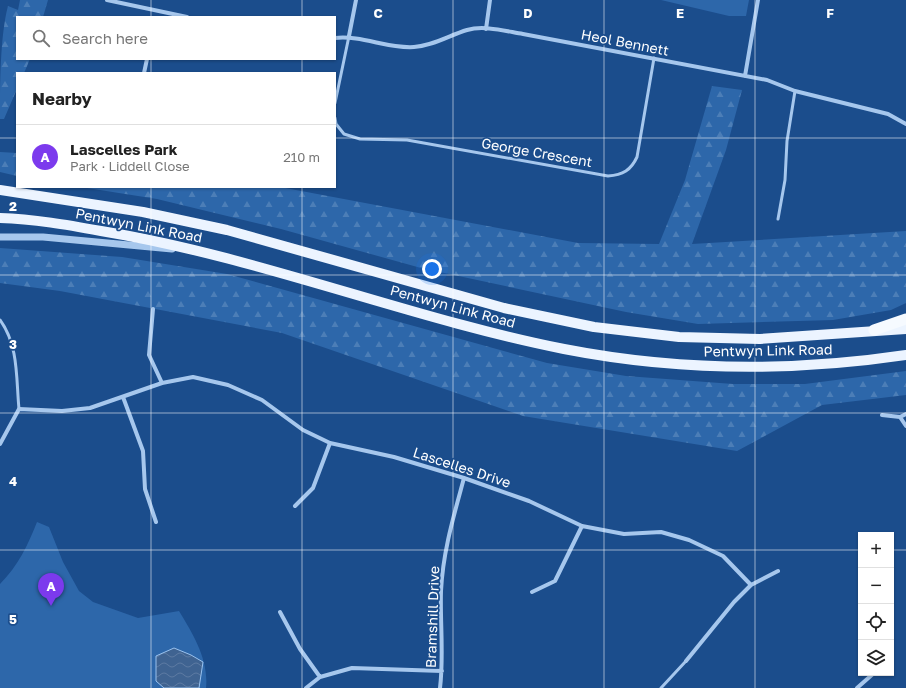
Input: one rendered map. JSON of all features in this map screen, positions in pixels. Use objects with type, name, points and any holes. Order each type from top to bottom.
[{"type":"highway","points":[[874,330],[906,319]]},
{"type":"main road","name":"Pentwyn Link Road","points":[[0,190],[143,212],[227,230],[504,308],[594,327],[679,337],[730,339],[807,337],[874,330],[906,329]]},
{"type":"main road","name":"Pentwyn Link Road","points":[[0,218],[78,226],[155,240],[208,252],[465,325],[562,348],[608,357],[679,365],[737,367],[838,363],[906,354]]},
{"type":"street","points":[[107,0],[182,16]]},
{"type":"street","points":[[349,36],[356,0]]},
{"type":"street","points":[[486,29],[490,0]]},
{"type":"street","points":[[745,76],[758,0]]},
{"type":"street","points":[[156,16],[157,11]]},
{"type":"street","name":"Heol Bennett","points":[[336,38],[349,36],[414,47],[430,44],[468,30],[486,29],[522,34],[767,80],[795,91],[888,114],[906,124]]},
{"type":"street","points":[[144,72],[147,60]]},
{"type":"street","points":[[0,237],[42,237],[208,252]]},
{"type":"street","points":[[153,309],[149,355],[162,384]]},
{"type":"street","name":"Lascelles Drive","points":[[18,409],[62,411],[90,408],[162,384],[193,378],[228,385],[262,400],[303,430],[330,443],[394,457],[464,478],[529,501],[582,526],[624,534],[661,532],[689,540],[723,556],[751,585]]},
{"type":"street","points":[[123,397],[143,451],[145,489],[156,522]]},
{"type":"street","points":[[0,444],[18,409]]},
{"type":"street","points":[[882,416],[900,417],[906,414]]},
{"type":"street","points":[[900,417],[906,426]]},
{"type":"street","points":[[295,506],[313,488],[330,443]]},
{"type":"street","name":"Bramshill Drive","points":[[440,688],[442,671],[441,590],[446,545],[464,478]]},
{"type":"street","points":[[532,592],[556,582],[582,526]]},
{"type":"street","points":[[686,661],[734,602],[751,585],[778,571]]},
{"type":"street","points":[[280,612],[300,649],[320,677]]},
{"type":"street","points":[[306,688],[320,677],[352,668],[442,671]]},
{"type":"street","points":[[857,688],[871,676]]},
{"type":"lane","points":[[336,98],[349,36]]},
{"type":"lane","name":"George Crescent","points":[[336,124],[344,134],[360,139],[408,140],[601,175],[615,176],[626,172],[633,166],[637,157],[654,58]]},
{"type":"lane","points":[[778,219],[785,180],[787,141],[795,91]]},
{"type":"lane","points":[[0,320],[7,330],[13,347],[18,409]]},
{"type":"lane","points":[[661,688],[686,661]]},
{"type":"green space","points":[[20,0],[48,0],[43,16],[16,16],[16,60],[30,60],[24,72],[16,72],[16,91],[4,119],[0,119],[1,61],[5,18],[8,6],[18,10]]},
{"type":"green space","points":[[661,0],[749,0],[746,16],[729,16]]},
{"type":"green space","points":[[712,86],[742,90],[726,150],[692,244],[906,231],[906,303],[891,310],[833,320],[698,324],[626,312],[421,268],[281,229],[157,199],[87,188],[285,188],[578,243],[659,244],[685,180]]},
{"type":"green space","points":[[0,152],[16,153],[16,176],[0,172]]},
{"type":"green space","points":[[0,248],[122,257],[227,274],[547,363],[626,376],[733,384],[805,384],[906,371],[906,395],[822,405],[737,451],[523,416],[282,333],[60,291],[0,283]]},
{"type":"green space","points":[[37,522],[49,527],[63,562],[79,591],[93,602],[138,618],[179,611],[199,648],[205,667],[206,688],[0,688],[0,584],[22,555]]},
{"type":"water","points":[[174,648],[203,662],[199,688],[164,688],[156,681],[156,656]]},
{"type":"place","name":"Lascelles Park","points":[[51,606]]}]
